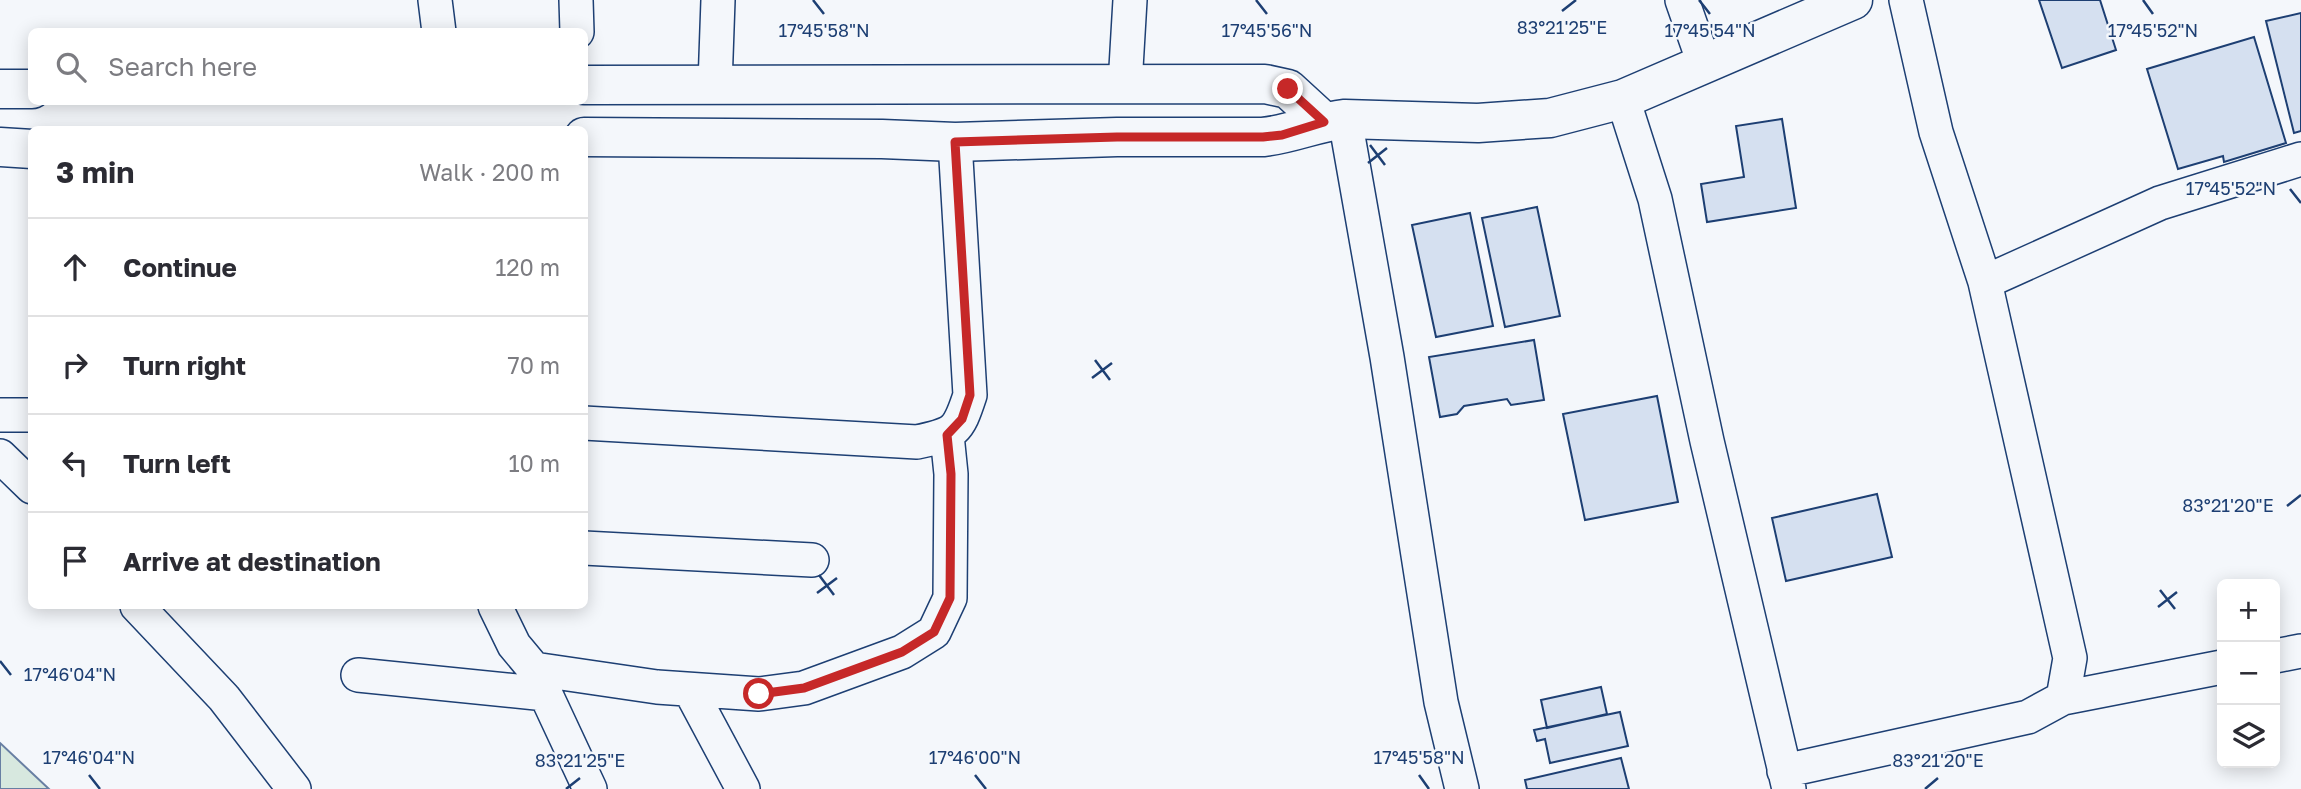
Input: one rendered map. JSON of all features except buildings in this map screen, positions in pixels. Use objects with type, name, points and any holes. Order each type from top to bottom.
[{"type":"street","points":[[435,0],[438,28]]},
{"type":"street","points":[[576,0],[577,28]]},
{"type":"street","points":[[715,85],[718,0]]},
{"type":"street","points":[[1125,85],[1130,0]]},
{"type":"street","points":[[1682,0],[1704,64]]},
{"type":"street","points":[[588,136],[955,142],[1117,137],[1263,137],[1282,135],[1334,120],[1478,123],[1550,118],[1623,99],[1853,0]]},
{"type":"street","points":[[1906,0],[1936,132],[1985,282],[2070,658],[2063,698]]},
{"type":"street","points":[[588,85],[1265,84],[1288,89],[1334,120],[1387,358],[1441,702],[1462,789]]},
{"type":"street","points":[[0,89],[28,89]]},
{"type":"street","points":[[1623,99],[1655,199],[1707,441],[1787,780],[2028,718],[2063,698],[2217,668]]},
{"type":"street","points":[[588,424],[917,442],[947,435],[962,419],[970,395],[955,142]]},
{"type":"street","points":[[0,147],[28,149]]},
{"type":"street","points":[[1985,282],[2160,203],[2300,162]]},
{"type":"street","points":[[0,415],[28,415]]},
{"type":"street","points":[[358,675],[657,687],[759,694],[804,688],[902,652],[934,632],[950,598],[951,474],[947,435]]},
{"type":"street","points":[[0,456],[28,483]]},
{"type":"street","points":[[588,548],[812,560]]},
{"type":"street","points":[[140,609],[224,698],[294,789]]},
{"type":"street","points":[[496,609],[514,645],[540,682],[590,789]]},
{"type":"street","points":[[2280,655],[2301,651]]},
{"type":"street","points":[[690,690],[743,789]]},
{"type":"shaded area","points":[[0,743],[49,789],[0,789]]},
{"type":"route","points":[[759,694],[804,688],[902,652],[934,632],[950,598],[951,474],[947,435],[962,419],[970,395],[955,142],[1171,136],[1263,137],[1282,135],[1324,122],[1288,89]]}]
